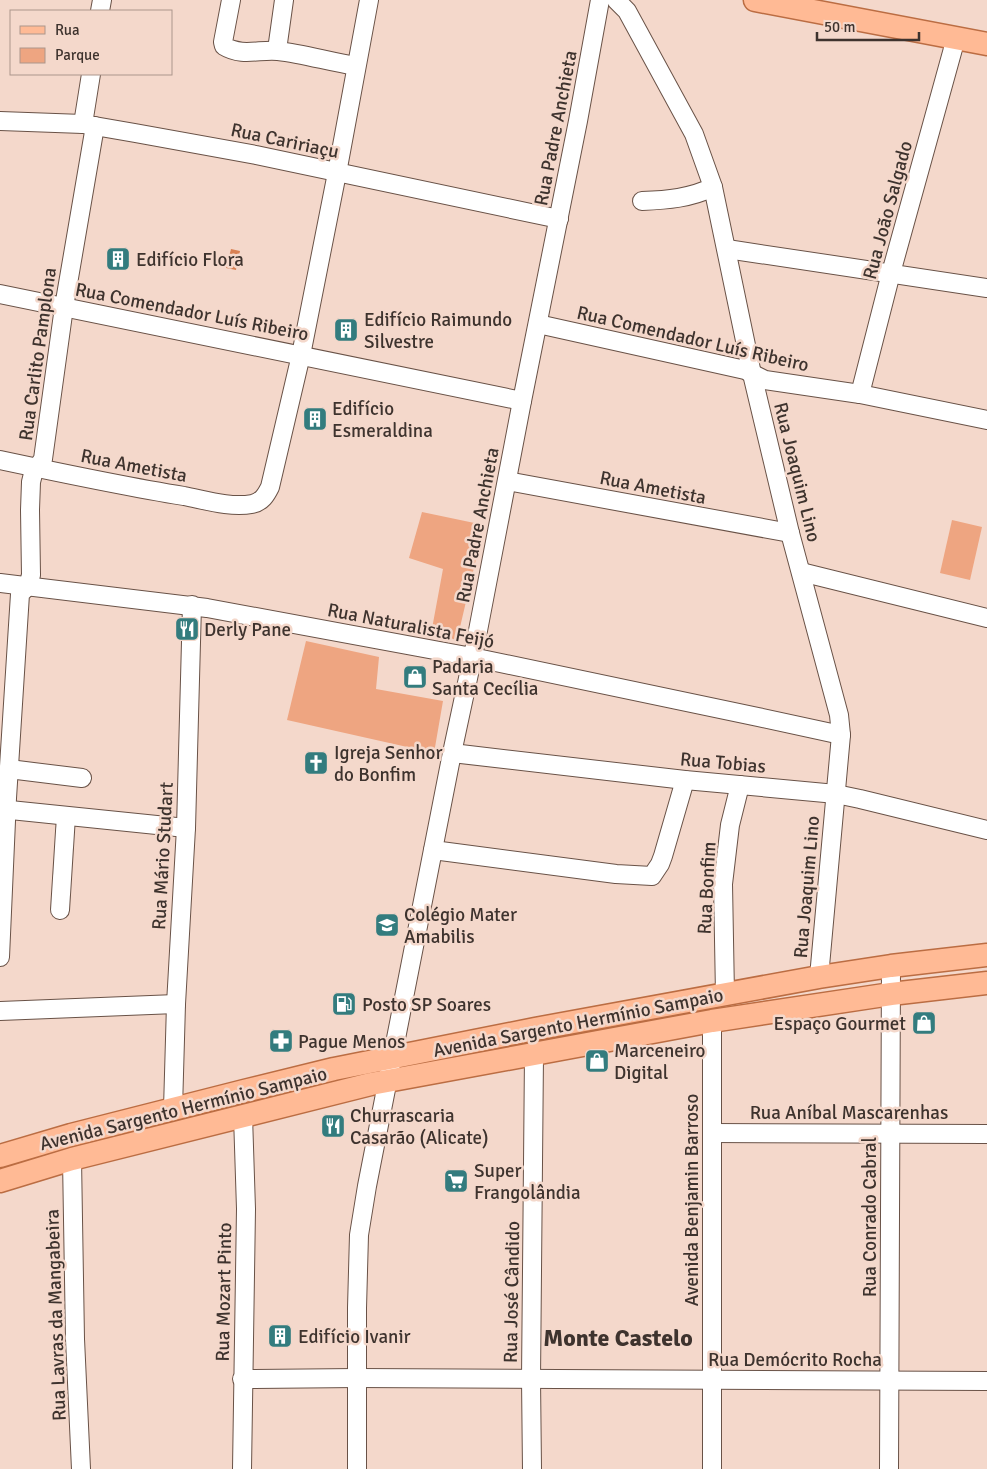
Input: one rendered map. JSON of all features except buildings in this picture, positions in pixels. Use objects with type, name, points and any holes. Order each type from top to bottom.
[{"type":"main road","points":[[767,1],[987,44]]},
{"type":"main road","name":"Avenida Sargento Hermínio Sampaio","points":[[0,1156],[71,1135],[334,1069],[519,1032],[820,978],[891,966],[987,955]]},
{"type":"main road","name":"Avenida Sargento Hermínio Sampaio","points":[[0,1181],[72,1159],[371,1084],[712,1021],[890,994],[987,983]]},
{"type":"street","points":[[231,0],[223,42],[224,46],[244,53],[277,50],[356,66]]},
{"type":"street","points":[[277,50],[284,0]]},
{"type":"street","points":[[300,355],[337,173],[369,0]]},
{"type":"street","name":"Rua Padre Anchieta","points":[[357,1469],[359,1234],[452,753],[559,218],[600,0]]},
{"type":"street","name":"Rua Joaquim Lino","points":[[616,0],[629,15],[694,134],[713,187],[752,374],[790,533],[838,715],[841,735],[820,978]]},
{"type":"street","name":"Rua João Salgado","points":[[860,394],[891,273],[956,38]]},
{"type":"street","name":"Rua Carlito Pamplona","points":[[0,957],[4,809],[9,769],[20,594],[28,586],[31,575],[30,494],[33,474],[43,459],[89,125],[90,75]]},
{"type":"street","name":"Rua Caririaçu","points":[[0,121],[89,125],[256,155],[559,218]]},
{"type":"street","points":[[642,201],[668,200],[705,191],[713,187]]},
{"type":"street","points":[[727,249],[987,288]]},
{"type":"street","name":"Rua Comendador Luís Ribeiro","points":[[0,294],[522,401]]},
{"type":"street","name":"Rua Comendador Luís Ribeiro","points":[[538,324],[745,370],[765,380],[860,394],[987,420]]},
{"type":"street","name":"Rua Ametista","points":[[0,460],[163,493],[239,505],[253,504],[260,501],[267,494],[270,487],[300,355]]},
{"type":"street","name":"Rua Ametista","points":[[507,481],[790,533]]},
{"type":"street","points":[[801,572],[987,618]]},
{"type":"street","name":"Rua Naturalista Feijó","points":[[0,583],[192,605],[472,657],[841,735]]},
{"type":"street","name":"Rua Mário Studart","points":[[173,1109],[176,1004],[186,828],[192,605]]},
{"type":"street","name":"Rua Tobias","points":[[452,753],[686,780],[836,794],[860,798],[987,830]]},
{"type":"street","points":[[9,769],[82,778]]},
{"type":"street","points":[[433,850],[616,874],[652,876],[663,856],[686,780]]},
{"type":"street","name":"Rua Bonfim","points":[[725,995],[723,884],[730,825],[740,784]]},
{"type":"street","points":[[4,809],[186,828]]},
{"type":"street","points":[[60,910],[66,816]]},
{"type":"street","name":"Rua Conrado Cabral","points":[[889,1469],[891,966]]},
{"type":"street","points":[[0,1011],[176,1004]]},
{"type":"street","name":"Avenida Benjamin Barroso","points":[[712,1021],[712,1469]]},
{"type":"street","name":"Rua José Cândido","points":[[532,1469],[534,1054]]},
{"type":"street","name":"Rua Mozart Pinto","points":[[242,1469],[246,1209],[243,1116]]},
{"type":"street","name":"Rua Aníbal Mascarenhas","points":[[712,1133],[987,1134]]},
{"type":"street","name":"Rua Lavras da Mangabeira","points":[[72,1159],[81,1469]]},
{"type":"street","name":"Rua Demócrito Rocha","points":[[242,1379],[987,1381]]},
{"type":"green space","points":[[422,512],[484,525],[457,640],[431,634],[443,569],[409,558]]},
{"type":"green space","points":[[952,520],[982,527],[970,580],[940,573]]},
{"type":"green space","points":[[306,641],[379,657],[376,689],[443,701],[434,753],[287,720]]},
{"type":"shaded area","points":[[231,249],[240,251],[236,270],[226,268]]},
{"type":"place","name":"Edifício Flora","points":[[118,259]]},
{"type":"place","name":"Edifício Raimundo Silvestre","points":[[346,330]]},
{"type":"place","name":"Edifício Esmeraldina","points":[[315,419]]},
{"type":"place","name":"Derly Pane","points":[[187,629]]},
{"type":"place","name":"Padaria Santa Cecília","points":[[415,677]]},
{"type":"place","name":"Igreja Senhor do Bonfim","points":[[316,763]]},
{"type":"place","name":"Colégio Mater Amabilis","points":[[387,925]]},
{"type":"place","name":"Posto SP Soares","points":[[344,1004]]},
{"type":"place","name":"Espaço Gourmet","points":[[924,1023]]},
{"type":"place","name":"Pague Menos","points":[[281,1041]]},
{"type":"place","name":"Marceneiro Digital","points":[[597,1061]]},
{"type":"place","name":"Churrascaria Casarão (Alicate)","points":[[333,1126]]},
{"type":"place","name":"Super Frangolândia","points":[[456,1181]]},
{"type":"place","name":"Edifício Ivanir","points":[[280,1336]]},
{"type":"district","name":"Monte Castelo","points":[[618,1338]]}]
